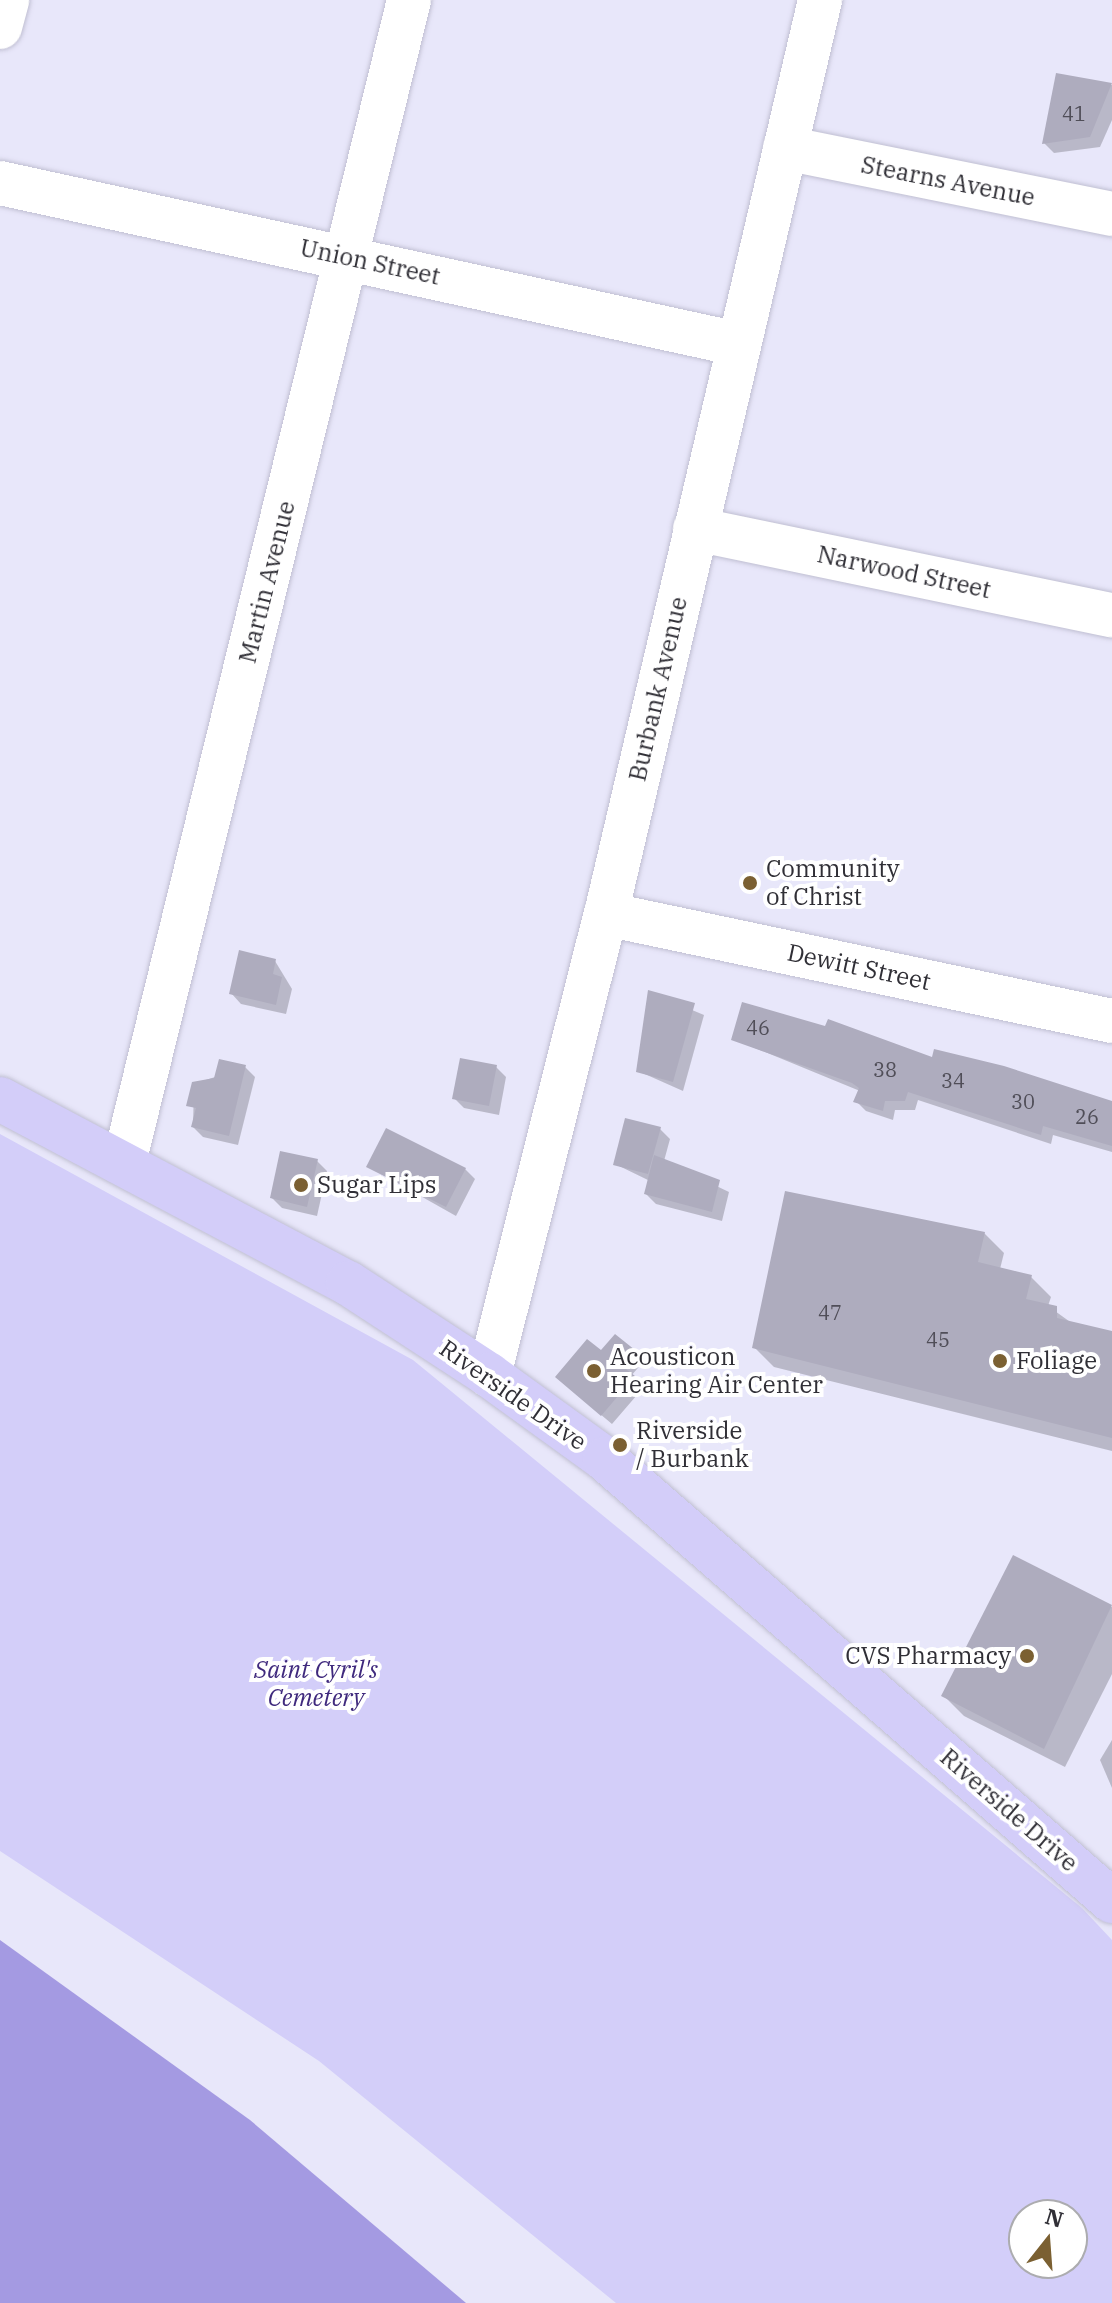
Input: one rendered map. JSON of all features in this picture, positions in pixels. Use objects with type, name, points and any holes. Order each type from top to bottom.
[{"type":"main road","name":"Riverside Drive","points":[[0,1099],[348,1283],[489,1375],[605,1459],[1112,1901]]},
{"type":"street","points":[[0,27],[7,0]]},
{"type":"street","name":"Martin Avenue","points":[[124,1163],[409,0]]},
{"type":"street","name":"Burbank Avenue","points":[[489,1375],[606,914],[820,0]]},
{"type":"street","name":"Stearns Avenue","points":[[785,148],[1112,214]]},
{"type":"street","name":"Union Street","points":[[0,183],[346,256],[738,344]]},
{"type":"street","name":"Narwood Street","points":[[695,529],[1112,615]]},
{"type":"street","name":"Dewitt Street","points":[[606,914],[1112,1021]]},
{"type":"green space","name":"Saint Cyril's Cemetery","points":[[0,1134],[413,1360],[1082,1908],[1112,1940],[1112,2303],[616,2303],[319,2061],[0,1851]]},
{"type":"shaded area","points":[[0,1940],[250,2120],[466,2303],[0,2303]]},
{"type":"building","points":[[1056,73],[1112,83],[1090,137],[1042,144]]},
{"type":"building","points":[[239,950],[276,959],[273,974],[282,977],[276,1005],[229,994]]},
{"type":"building","points":[[648,990],[695,1003],[673,1082],[636,1072]]},
{"type":"building","points":[[742,1002],[825,1026],[828,1019],[932,1057],[934,1049],[1004,1066],[1112,1101],[1112,1146],[1043,1126],[1041,1135],[908,1092],[905,1101],[885,1101],[883,1111],[853,1102],[859,1088],[852,1083],[731,1040]]},
{"type":"building","points":[[460,1058],[497,1065],[489,1106],[452,1099]]},
{"type":"building","points":[[219,1059],[246,1065],[229,1136],[191,1127],[196,1108],[186,1106],[192,1082],[214,1078]]},
{"type":"building","points":[[625,1118],[661,1127],[648,1174],[613,1165]]},
{"type":"building","points":[[386,1128],[466,1168],[446,1207],[366,1167]]},
{"type":"building","points":[[280,1151],[318,1159],[307,1207],[270,1198]]},
{"type":"building","points":[[654,1155],[720,1180],[712,1212],[644,1194]]},
{"type":"building","points":[[785,1191],[985,1232],[978,1262],[1032,1275],[1026,1299],[1057,1306],[1057,1318],[1112,1331],[1112,1438],[752,1348]]},
{"type":"building","name":"Acousticon Hearing Air Center","points":[[615,1334],[635,1350],[622,1366],[635,1376],[601,1416],[555,1377],[587,1339],[601,1350]]},
{"type":"building","name":"CVS Pharmacy","points":[[1013,1555],[1112,1605],[1044,1749],[941,1696]]},
{"type":"place","name":"Community of Christ","points":[[750,883]]},
{"type":"place","name":"Sugar Lips","points":[[301,1185]]},
{"type":"place","name":"Foliage","points":[[1000,1361]]},
{"type":"place","name":"Acousticon Hearing Air Center","points":[[594,1371]]},
{"type":"place","name":"Riverside / Burbank","points":[[620,1445]]},
{"type":"place","name":"CVS Pharmacy","points":[[1027,1656]]}]
